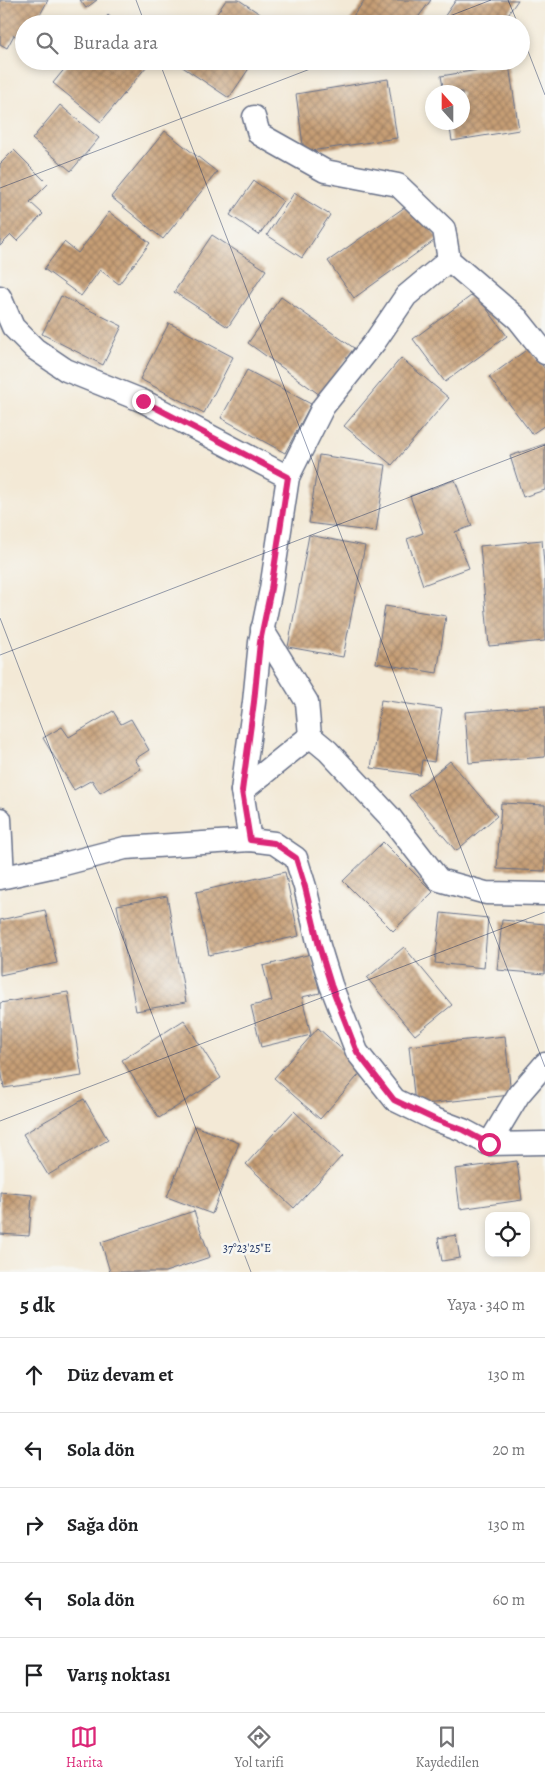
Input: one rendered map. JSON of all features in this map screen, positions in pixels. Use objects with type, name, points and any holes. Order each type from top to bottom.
[{"type":"street","points":[[254,117],[259,134],[325,170],[398,185],[444,229],[449,260],[518,319],[545,353]]},
{"type":"street","points":[[250,840],[242,791],[262,630],[271,589],[288,477],[323,407],[374,343],[406,296],[449,260]]},
{"type":"street","points":[[0,297],[13,327],[35,349],[66,370],[143,401],[288,477]]},
{"type":"street","points":[[262,630],[307,702],[310,736],[328,751],[390,817],[438,880],[486,893],[545,894]]},
{"type":"street","points":[[242,791],[310,736]]},
{"type":"street","points":[[0,819],[2,878],[125,848],[250,840],[274,843],[296,858],[319,946],[334,993],[357,1052],[394,1100],[463,1130],[489,1144],[545,1143]]},
{"type":"street","points":[[489,1144],[519,1094],[545,1064]]},
{"type":"building","points":[[0,0],[48,0],[40,15],[15,15],[15,36],[7,48],[0,44]]},
{"type":"building","points":[[80,0],[97,0],[86,8]]},
{"type":"building","points":[[226,0],[239,0],[262,15],[216,15]]},
{"type":"building","points":[[365,0],[431,0],[420,15],[354,15]]},
{"type":"building","points":[[456,0],[518,0],[507,15],[445,15]]},
{"type":"building","points":[[64,70],[144,70],[101,122],[53,83]]},
{"type":"building","points":[[187,70],[248,70],[229,98]]},
{"type":"building","points":[[478,70],[510,70],[519,130],[452,141],[450,130],[470,130],[470,85],[443,85],[441,76]]},
{"type":"building","points":[[388,79],[397,138],[304,152],[296,94]]},
{"type":"building","points":[[60,105],[99,138],[71,171],[32,139]]},
{"type":"building","points":[[165,131],[217,172],[163,239],[111,197]]},
{"type":"building","points":[[14,150],[48,184],[30,202],[43,214],[17,241],[11,235],[0,246],[0,164]]},
{"type":"building","points":[[254,181],[283,201],[259,235],[230,215]]},
{"type":"building","points":[[294,193],[330,215],[302,258],[267,235]]},
{"type":"building","points":[[412,202],[438,238],[354,298],[328,261]]},
{"type":"building","points":[[109,212],[150,243],[119,284],[100,270],[81,296],[44,269],[64,242],[78,253]]},
{"type":"building","points":[[212,235],[266,270],[228,327],[174,292]]},
{"type":"building","points":[[475,293],[507,336],[445,382],[413,339]]},
{"type":"building","points":[[61,296],[122,326],[103,365],[42,334]]},
{"type":"building","points":[[281,297],[354,348],[320,395],[248,343]]},
{"type":"building","points":[[169,323],[233,357],[204,413],[140,379]]},
{"type":"building","points":[[529,348],[545,369],[545,425],[532,434],[489,377]]},
{"type":"building","points":[[401,358],[449,398],[392,465],[344,426]]},
{"type":"building","points":[[247,370],[311,404],[285,453],[221,418]]},
{"type":"building","points":[[545,444],[545,490],[523,497],[510,456]]},
{"type":"building","points":[[319,455],[386,465],[376,532],[309,523]]},
{"type":"building","points":[[455,480],[472,526],[455,532],[469,568],[423,585],[407,539],[423,533],[410,496]]},
{"type":"building","points":[[309,535],[365,546],[343,657],[288,647]]},
{"type":"building","points":[[542,540],[545,576],[545,641],[489,646],[480,546]]},
{"type":"building","points":[[385,606],[446,616],[437,673],[376,663]]},
{"type":"building","points":[[381,700],[442,709],[434,762],[422,760],[420,775],[371,768]]},
{"type":"building","points":[[545,706],[545,757],[469,763],[465,712]]},
{"type":"building","points":[[113,711],[121,724],[131,719],[149,750],[135,759],[141,769],[100,793],[92,780],[74,790],[43,738],[62,727],[69,737]]},
{"type":"building","points":[[450,761],[497,816],[456,851],[409,795]]},
{"type":"building","points":[[501,803],[545,805],[545,871],[497,869]]},
{"type":"building","points":[[383,842],[433,892],[393,931],[343,881]]},
{"type":"building","points":[[285,872],[299,936],[209,955],[196,892]]},
{"type":"building","points":[[167,896],[186,1002],[136,1011],[117,905]]},
{"type":"building","points":[[45,910],[57,963],[0,975],[0,920]]},
{"type":"building","points":[[441,913],[488,918],[484,968],[435,963]]},
{"type":"building","points":[[502,920],[545,924],[545,974],[497,970]]},
{"type":"building","points":[[404,947],[452,1005],[415,1035],[367,978]]},
{"type":"building","points":[[311,954],[320,993],[302,997],[311,1035],[261,1047],[251,1006],[272,1001],[263,966]]},
{"type":"building","points":[[68,992],[82,1076],[4,1088],[0,1061],[0,1003]]},
{"type":"building","points":[[184,1020],[221,1078],[159,1118],[122,1060]]},
{"type":"building","points":[[318,1028],[364,1069],[320,1119],[274,1078]]},
{"type":"building","points":[[505,1036],[511,1095],[415,1105],[409,1046]]},
{"type":"building","points":[[84,1099],[108,1140],[48,1175],[23,1134]]},
{"type":"building","points":[[294,1111],[342,1156],[294,1208],[246,1164]]},
{"type":"building","points":[[195,1126],[239,1143],[212,1214],[167,1197]]},
{"type":"building","points":[[517,1161],[522,1200],[460,1209],[455,1169]]},
{"type":"building","points":[[0,1192],[32,1195],[29,1236],[0,1234]]},
{"type":"building","points":[[194,1211],[210,1257],[165,1272],[110,1272],[101,1242]]},
{"type":"building","points":[[456,1235],[460,1258],[442,1261],[438,1238]]},
{"type":"route","points":[[143,401],[288,477],[271,589],[260,642],[242,791],[250,840],[274,843],[296,858],[319,946],[346,1025],[357,1052],[394,1100],[463,1130],[489,1144]]}]
